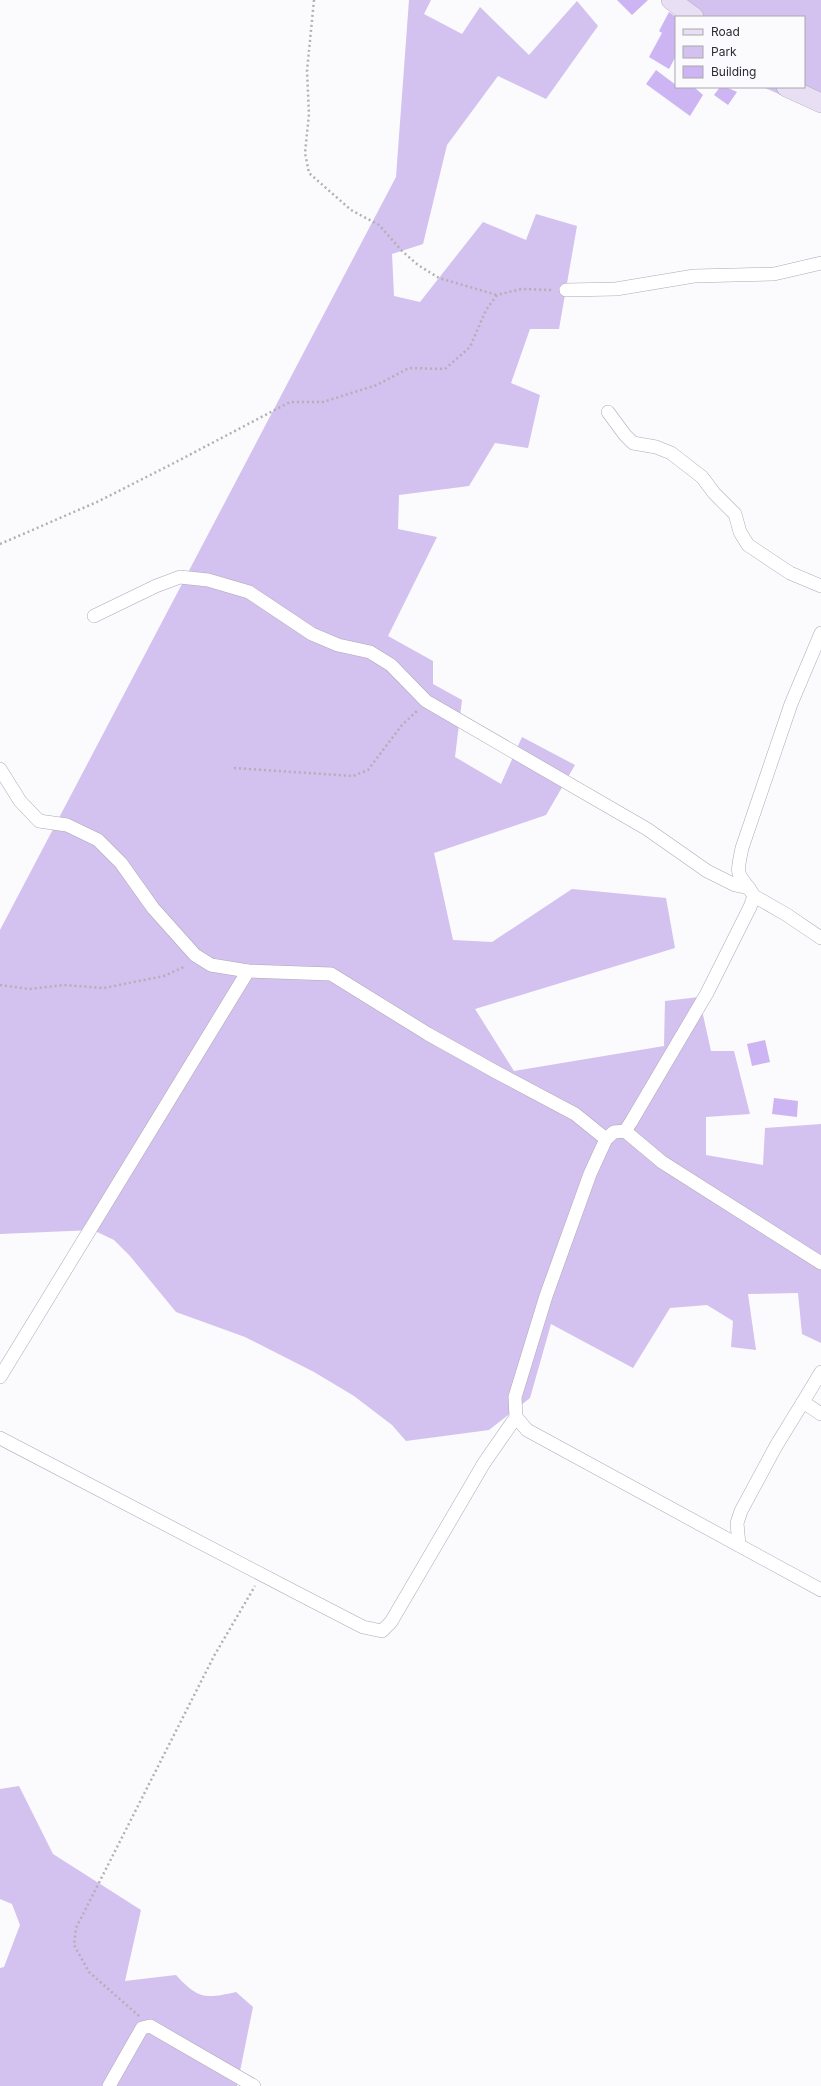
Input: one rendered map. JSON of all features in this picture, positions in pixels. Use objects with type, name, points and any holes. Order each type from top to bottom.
[{"type":"street","points":[[671,0],[693,16]]},
{"type":"street","points":[[788,88],[821,103]]},
{"type":"street","points":[[566,290],[616,289],[694,276],[774,274],[821,263]]},
{"type":"street","points":[[608,412],[625,435],[633,443],[656,447],[671,453],[702,477],[714,493],[735,514],[740,532],[748,545],[790,573],[821,586]]},
{"type":"street","points":[[94,616],[156,586],[180,577],[208,580],[250,592],[312,634],[338,645],[370,652],[392,665],[426,701],[647,829],[708,871],[736,886],[752,892],[821,938]]},
{"type":"street","points":[[752,892],[740,878],[737,870],[742,848],[791,704],[821,633]]},
{"type":"street","points":[[0,769],[20,801],[39,821],[67,826],[98,840],[120,863],[153,908],[194,955],[210,965],[248,971],[331,974],[442,1041],[575,1114],[606,1139]]},
{"type":"street","points":[[752,892],[707,993],[625,1130],[614,1132],[606,1139],[590,1174],[546,1296],[515,1397],[516,1417],[527,1430],[821,1590]]},
{"type":"street","points":[[0,1377],[248,971]]},
{"type":"street","points":[[625,1130],[662,1162],[821,1263]]},
{"type":"street","points":[[739,1545],[737,1524],[741,1511],[776,1446],[821,1372]]},
{"type":"street","points":[[803,1402],[821,1414]]},
{"type":"street","points":[[0,1438],[261,1575],[363,1626],[382,1631],[391,1622],[484,1463],[516,1417]]},
{"type":"street","points":[[109,2086],[142,2028],[150,2026],[254,2086]]},
{"type":"path","points":[[314,0],[307,71],[309,114],[304,153],[309,173],[351,210],[379,225],[402,251],[418,265],[439,278],[497,295],[520,289],[566,290]]},
{"type":"path","points":[[0,544],[104,498],[290,402],[322,402],[377,385],[408,368],[445,369],[470,347],[486,310],[497,295]]},
{"type":"path","points":[[234,768],[353,776],[368,770],[402,725],[426,701]]},
{"type":"path","points":[[0,985],[29,989],[64,985],[104,988],[164,976],[201,959]]},
{"type":"path","points":[[150,2026],[89,1972],[74,1945],[76,1928],[214,1656],[261,1575]]},
{"type":"green space","points":[[409,0],[431,0],[424,14],[462,34],[480,7],[529,55],[577,1],[598,26],[546,99],[498,76],[447,145],[423,244],[392,254],[394,296],[420,302],[483,222],[526,240],[536,214],[577,226],[559,329],[530,329],[511,383],[540,395],[528,448],[495,443],[469,486],[399,495],[398,529],[437,537],[388,636],[433,661],[433,684],[462,700],[455,757],[501,784],[522,737],[575,765],[546,815],[434,853],[453,940],[492,942],[572,889],[666,898],[675,948],[475,1009],[514,1071],[664,1046],[665,1001],[699,997],[711,1051],[734,1051],[750,1114],[706,1117],[706,1155],[763,1165],[765,1128],[821,1124],[821,1343],[802,1334],[798,1293],[748,1294],[756,1350],[731,1347],[733,1321],[707,1305],[670,1308],[633,1368],[551,1324],[530,1398],[489,1430],[406,1441],[392,1425],[354,1396],[314,1372],[245,1337],[176,1312],[130,1256],[114,1240],[93,1230],[0,1234],[0,930],[396,177]]},
{"type":"green space","points":[[665,0],[821,0],[821,112],[765,88],[805,88],[805,16],[691,16]]},
{"type":"green space","points":[[19,1786],[53,1854],[141,1910],[125,1981],[176,1975],[196,1993],[217,1996],[236,1992],[253,2007],[237,2086],[0,2086],[0,1968],[4,1967],[20,1925],[12,1904],[0,1899],[0,1789]]},
{"type":"building","points":[[617,0],[648,0],[632,15]]},
{"type":"building","points":[[669,12],[675,16],[675,58],[669,69],[649,57],[662,33],[659,31]]},
{"type":"building","points":[[656,70],[675,84],[675,88],[695,88],[703,95],[690,116],[646,84]]},
{"type":"building","points":[[719,88],[728,88],[737,92],[728,105],[714,95]]},
{"type":"building","points":[[765,1040],[770,1062],[752,1066],[747,1044]]},
{"type":"building","points":[[774,1098],[798,1101],[797,1117],[772,1114]]}]
